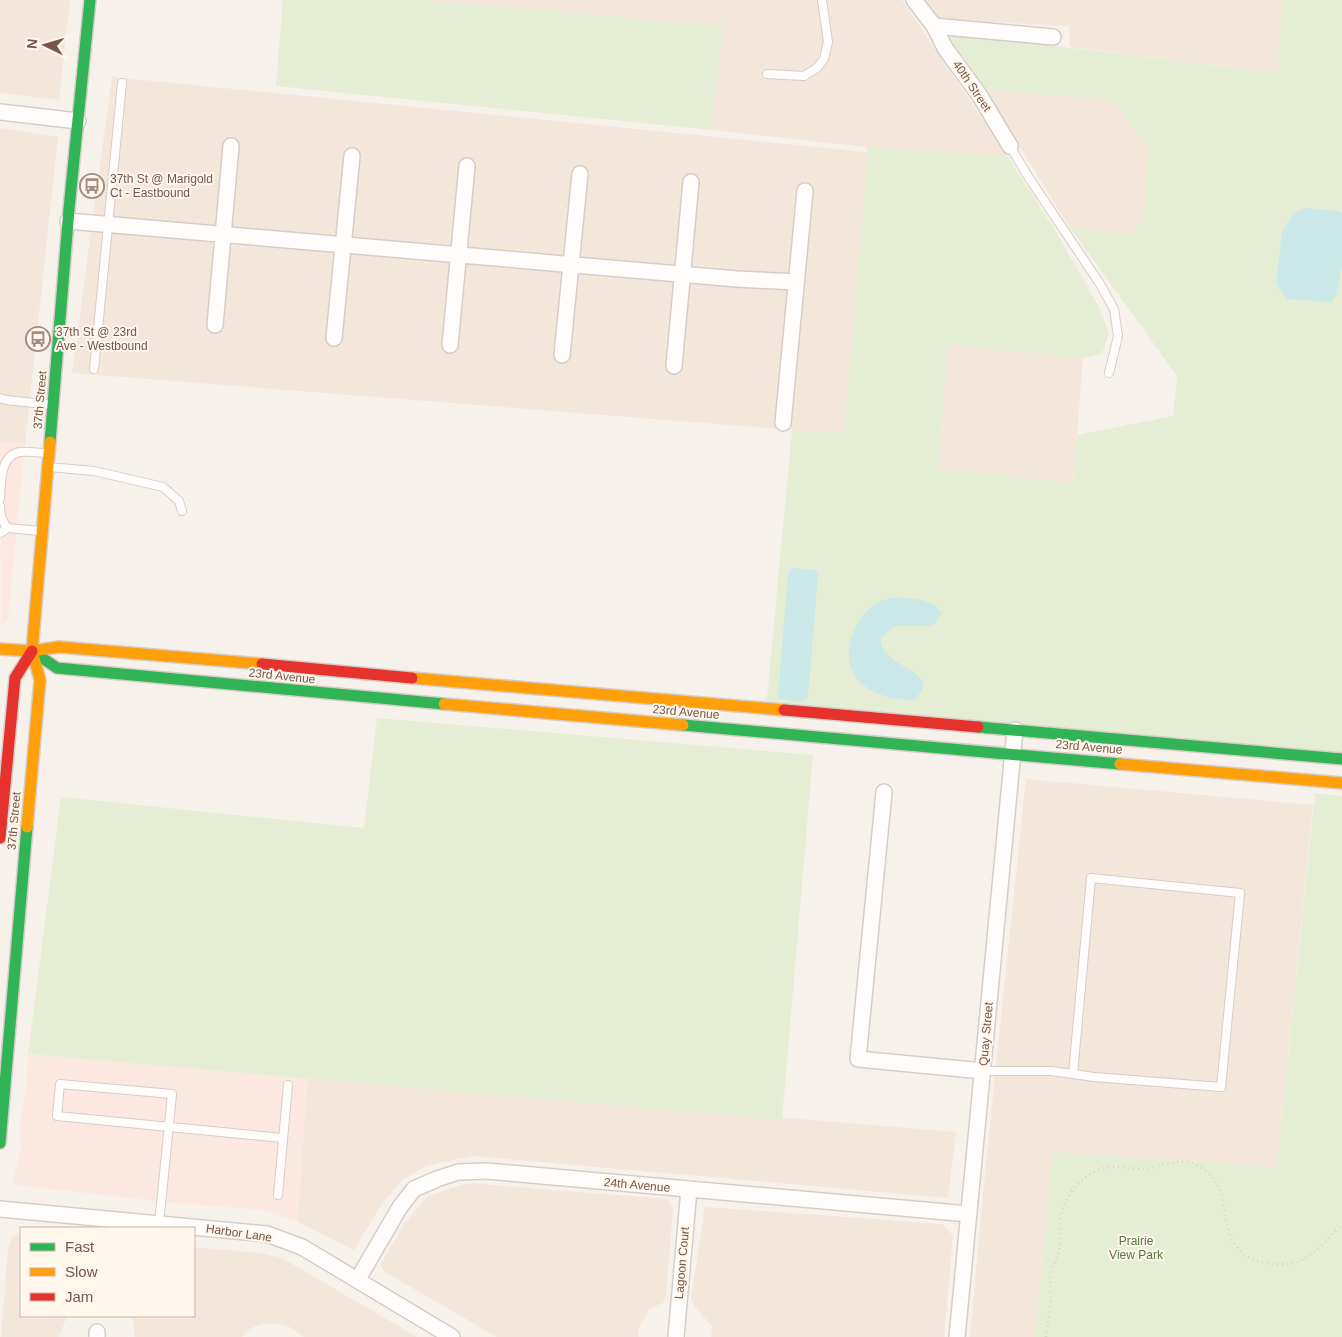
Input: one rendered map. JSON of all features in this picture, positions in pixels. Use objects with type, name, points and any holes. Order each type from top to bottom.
[{"type":"main road","name":"37th Street","points":[[0,1143],[5,1030],[40,680],[32,651],[68,221],[90,0]]},
{"type":"main road","name":"23rd Avenue","points":[[0,649],[32,651],[59,647],[1342,759]]},
{"type":"main road","name":"37th Street","points":[[0,838],[15,678],[32,651]]},
{"type":"main road","name":"23rd Avenue","points":[[32,651],[57,668],[336,695],[1342,783]]},
{"type":"street","name":"40th Street","points":[[914,0],[934,26],[945,48],[980,96],[1010,146]]},
{"type":"street","points":[[934,26],[1053,37]]},
{"type":"street","points":[[0,112],[78,121]]},
{"type":"street","points":[[215,325],[231,146]]},
{"type":"street","points":[[334,338],[352,156]]},
{"type":"street","points":[[450,345],[467,166]]},
{"type":"street","points":[[562,355],[580,174]]},
{"type":"street","points":[[674,366],[691,182]]},
{"type":"street","points":[[783,422],[805,191]]},
{"type":"street","points":[[68,221],[737,279],[796,282]]},
{"type":"street","name":"Quay Street","points":[[957,1337],[1015,730]]},
{"type":"street","points":[[884,792],[858,1059],[983,1071]]},
{"type":"street","name":"24th Avenue","points":[[358,1279],[400,1207],[414,1189],[436,1178],[458,1172],[488,1172],[969,1214]]},
{"type":"street","name":"Lagoon Court","points":[[676,1337],[689,1189]]},
{"type":"street","name":"Harbor Lane","points":[[0,1209],[191,1227]]},
{"type":"street","name":"Harbor Lane","points":[[195,1227],[267,1234],[302,1247],[452,1337]]},
{"type":"lane","points":[[767,74],[804,76],[817,68],[824,59],[828,42],[822,0]]},
{"type":"lane","points":[[94,369],[122,83]]},
{"type":"lane","points":[[1010,146],[1029,178],[1100,284],[1114,309],[1118,336],[1109,373]]},
{"type":"lane","points":[[0,398],[54,405]]},
{"type":"lane","points":[[0,499],[2,468],[8,457],[16,453],[48,453]]},
{"type":"lane","points":[[47,467],[94,471],[163,487],[179,501],[182,511]]},
{"type":"lane","points":[[0,506],[4,530],[42,532]]},
{"type":"lane","points":[[983,1071],[1051,1071],[1073,1074],[1221,1087],[1240,893],[1091,878],[1073,1074]]},
{"type":"lane","points":[[159,1224],[169,1126],[172,1094],[60,1084],[57,1116],[169,1126],[284,1138]]},
{"type":"lane","points":[[278,1195],[288,1085]]},
{"type":"path","points":[[1046,1337],[1050,1305],[1050,1276],[1058,1256],[1060,1244],[1059,1229],[1064,1203],[1083,1178],[1094,1172],[1109,1167],[1151,1168],[1173,1161],[1197,1165],[1215,1179],[1232,1239],[1248,1257],[1258,1262],[1285,1265],[1308,1257],[1319,1249],[1342,1224]]},
{"type":"shaded area","points":[[0,0],[70,0],[59,100],[0,93]]},
{"type":"shaded area","points":[[423,0],[902,0],[1008,157],[866,147],[711,130],[723,26]]},
{"type":"shaded area","points":[[923,0],[1283,0],[1277,73],[1070,47],[1069,26],[937,19]]},
{"type":"shaded area","points":[[112,77],[868,152],[844,434],[72,373]]},
{"type":"shaded area","points":[[984,90],[1113,100],[1149,148],[1146,201],[1135,236],[1069,226]]},
{"type":"shaded area","points":[[0,128],[58,137],[25,444],[0,442]]},
{"type":"shaded area","points":[[947,344],[1083,358],[1073,483],[939,469]]},
{"type":"shaded area","points":[[0,441],[25,444],[8,619],[1,625]]},
{"type":"shaded area","points":[[1026,779],[1313,805],[1277,1167],[1053,1152],[1035,1337],[970,1337],[988,1143]]},
{"type":"shaded area","points":[[28,1054],[308,1078],[298,1222],[261,1210],[174,1203],[15,1185],[13,1180],[21,1149],[20,1122],[26,1088]]},
{"type":"shaded area","points":[[308,1078],[956,1132],[948,1198],[472,1156],[425,1166],[400,1182],[379,1208],[354,1250],[296,1221]]},
{"type":"shaded area","points":[[467,1183],[667,1199],[673,1207],[666,1296],[663,1303],[650,1308],[638,1329],[639,1337],[497,1337],[385,1272],[380,1265],[404,1224],[428,1196]]},
{"type":"shaded area","points":[[705,1207],[943,1224],[953,1236],[944,1337],[711,1337],[712,1326],[695,1307],[691,1299]]},
{"type":"shaded area","points":[[20,1231],[20,1317],[67,1317],[59,1337],[1,1337],[8,1251],[12,1238]]},
{"type":"shaded area","points":[[195,1247],[260,1253],[282,1258],[417,1337],[304,1337],[290,1327],[274,1323],[262,1324],[251,1328],[242,1337],[135,1337],[133,1320],[131,1317],[195,1317]]},
{"type":"green space","points":[[283,0],[423,0],[723,26],[711,130],[276,86]]},
{"type":"green space","points":[[1283,0],[1342,0],[1342,757],[766,709],[792,430],[844,433],[868,152],[866,147],[1008,157],[1055,230],[1099,307],[1109,333],[1102,354],[1083,358],[947,345],[939,469],[1073,483],[1077,435],[1173,416],[1177,376],[1069,226],[1135,236],[1146,201],[1149,148],[1113,100],[984,90],[942,32],[1277,73]]},
{"type":"green space","points":[[377,718],[813,755],[782,1120],[28,1054],[61,797],[364,828]]},
{"type":"green space","name":"Prairie View Park","points":[[1315,793],[1342,796],[1342,1337],[1035,1337],[1053,1152],[1277,1167]]},
{"type":"water","points":[[1304,208],[1342,213],[1342,265],[1336,296],[1331,302],[1287,299],[1276,284],[1282,232],[1293,214]]},
{"type":"water","points":[[791,568],[817,570],[818,576],[808,697],[801,702],[779,699],[778,696],[788,574]]},
{"type":"water","points":[[899,597],[929,602],[939,608],[942,613],[933,626],[896,626],[881,637],[881,645],[890,657],[923,681],[922,690],[915,700],[887,697],[875,692],[864,686],[856,677],[851,667],[849,654],[851,639],[860,618],[879,602]]},
{"type":"traffic: fast","points":[[50,442],[69,209],[90,0]]},
{"type":"traffic: fast","points":[[32,651],[57,668],[444,704]]},
{"type":"traffic: fast","points":[[683,725],[1120,764]]},
{"type":"traffic: fast","points":[[978,727],[1342,759]]},
{"type":"traffic: fast","points":[[0,1143],[27,827]]},
{"type":"traffic: slow","points":[[27,827],[40,680],[32,651],[50,442]]},
{"type":"traffic: slow","points":[[0,649],[32,651],[59,647],[262,664]]},
{"type":"traffic: slow","points":[[412,678],[784,710]]},
{"type":"traffic: slow","points":[[444,704],[683,725]]},
{"type":"traffic: slow","points":[[1120,764],[1342,783]]},
{"type":"traffic: jam","points":[[0,838],[15,678],[32,651]]},
{"type":"traffic: jam","points":[[262,664],[412,678]]},
{"type":"traffic: jam","points":[[784,710],[978,727]]},
{"type":"place","name":"37th St @ Marigold Ct - Eastbound","points":[[92,186]]},
{"type":"place","name":"37th St @ 23rd Ave - Westbound","points":[[38,339]]}]
